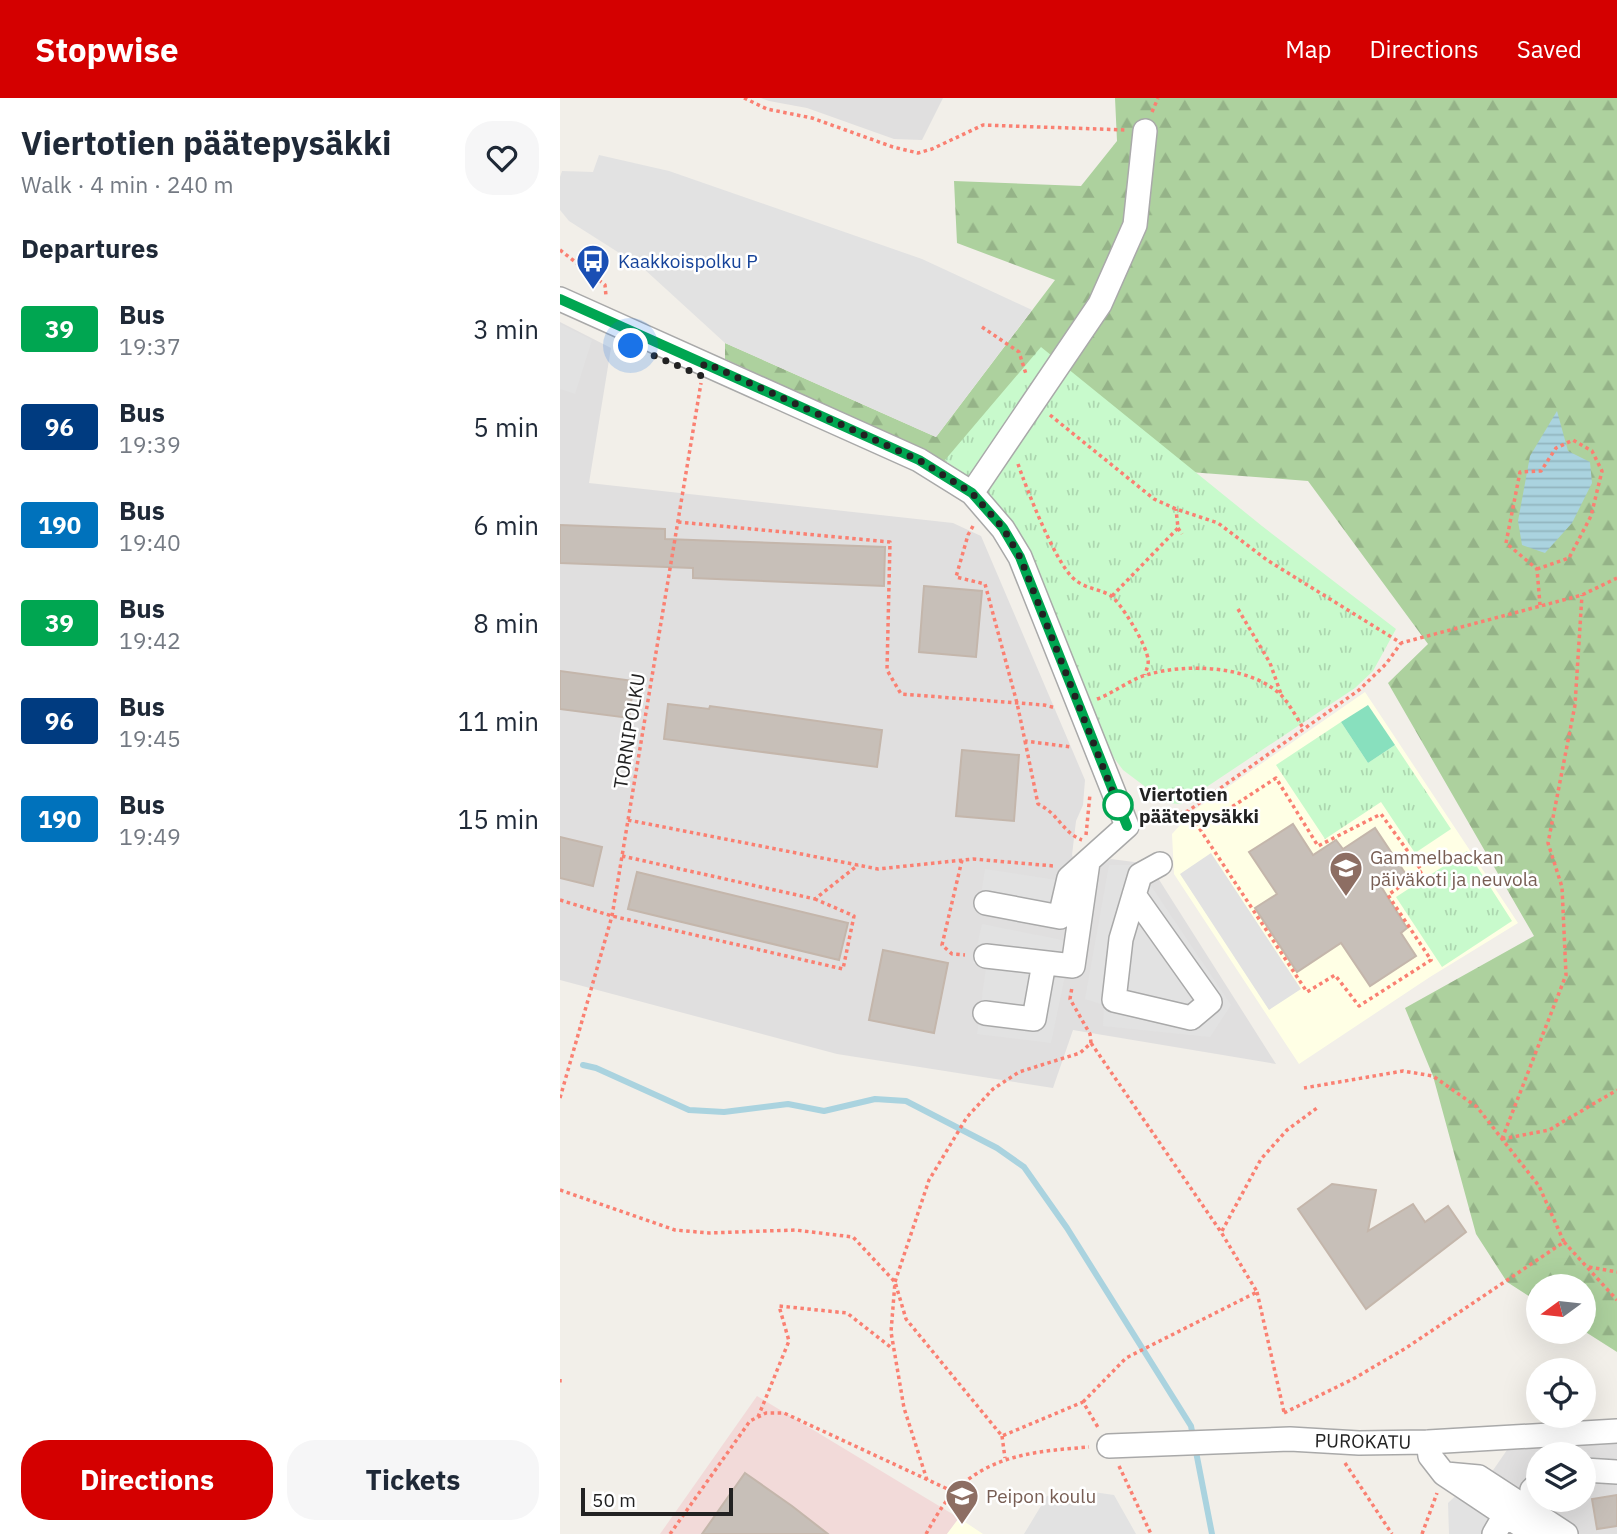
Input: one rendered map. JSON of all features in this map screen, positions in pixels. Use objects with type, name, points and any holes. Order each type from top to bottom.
[{"type":"street","points":[[972,493],[1100,304],[1135,225],[1145,131]]},
{"type":"street","points":[[560,299],[919,460],[972,493],[1003,528],[1020,557],[1127,826],[1086,851],[1069,878],[1060,917],[986,903]]},
{"type":"street","points":[[986,956],[1073,966],[1086,851]]},
{"type":"street","points":[[1134,895],[1210,1002],[1191,1018],[1114,1000],[1121,939],[1134,895],[1140,875],[1160,864]]},
{"type":"street","points":[[985,1013],[1034,1019],[1044,962]]},
{"type":"street","name":"PUROKATU","points":[[1569,1442],[1617,1431]]},
{"type":"street","name":"PUROKATU","points":[[1109,1446],[1290,1439],[1337,1443],[1526,1444]]},
{"type":"street","points":[[1428,1442],[1430,1456],[1444,1474],[1499,1524],[1534,1534]]},
{"type":"street","points":[[1596,1471],[1617,1472]]},
{"type":"street","points":[[1444,1474],[1479,1477],[1566,1534]]},
{"type":"path","points":[[744,98],[767,109],[812,118],[893,147],[918,153],[983,125],[1145,131]]},
{"type":"path","points":[[560,250],[605,285],[607,297],[598,293]]},
{"type":"path","points":[[982,327],[1019,352],[1034,402],[1154,499],[1219,523],[1267,560],[1401,643]]},
{"type":"path","name":"TORNIPOLKU","points":[[560,1098],[612,916],[704,364]]},
{"type":"path","points":[[1009,438],[1040,517],[1071,577],[1089,589],[1112,596],[1136,625],[1149,660],[1145,675]]},
{"type":"path","points":[[1537,569],[1569,558],[1591,516],[1602,471],[1592,451],[1573,440],[1556,448],[1541,471],[1520,472],[1507,543],[1537,569],[1540,605]]},
{"type":"path","points":[[1176,509],[1178,528],[1182,534]]},
{"type":"path","points":[[976,521],[968,535],[956,576],[985,584],[1017,703],[1038,804],[1051,810],[1086,851]]},
{"type":"path","points":[[677,522],[890,542],[887,670],[901,694],[1044,705],[1064,710]]},
{"type":"path","points":[[1112,596],[1178,528]]},
{"type":"path","points":[[1127,826],[1188,811],[1359,690],[1386,664],[1401,643],[1582,595],[1617,578]]},
{"type":"path","points":[[1502,1139],[1566,975],[1562,887],[1548,843],[1575,705],[1582,595]]},
{"type":"path","points":[[1238,609],[1270,663],[1282,696],[1303,728]]},
{"type":"path","points":[[1090,702],[1145,675],[1196,668],[1224,669],[1257,680],[1282,696]]},
{"type":"path","points":[[1025,741],[1080,748]]},
{"type":"path","points":[[1188,811],[1307,992],[1335,975],[1359,1006],[1431,960],[1388,895],[1422,871],[1381,814],[1318,846],[1276,778],[1200,827]]},
{"type":"path","points":[[1086,851],[1090,789]]},
{"type":"path","points":[[628,820],[878,869],[962,860],[1062,866]]},
{"type":"path","points":[[560,900],[612,916],[842,968],[854,916],[815,899],[622,856]]},
{"type":"path","points":[[962,860],[942,944],[952,954],[986,956]]},
{"type":"path","points":[[815,899],[858,865]]},
{"type":"path","points":[[1072,986],[1070,999],[1090,1034],[1091,1043],[1221,1232],[1257,1292],[1290,1439]]},
{"type":"path","points":[[927,1480],[904,1408],[891,1332],[895,1282],[929,1180],[967,1117],[993,1089],[1019,1072],[1080,1053],[1091,1043]]},
{"type":"path","points":[[1304,1088],[1404,1071],[1433,1076],[1478,1107],[1539,1186],[1564,1242],[1617,1300]]},
{"type":"path","points":[[1502,1139],[1549,1130],[1617,1090]]},
{"type":"path","points":[[1221,1232],[1261,1159],[1287,1130],[1317,1108]]},
{"type":"path","points":[[560,1190],[675,1230],[709,1233],[795,1230],[853,1237],[895,1282],[906,1319],[1002,1436],[1005,1458]]},
{"type":"path","points":[[1284,1413],[1353,1380],[1406,1348],[1564,1242]]},
{"type":"path","points":[[1587,1267],[1617,1272]]},
{"type":"path","points":[[1002,1436],[1083,1402],[1131,1356],[1257,1292]]},
{"type":"path","points":[[758,1417],[789,1341],[779,1306],[847,1313],[893,1349]]},
{"type":"path","points":[[1083,1402],[1109,1446],[1151,1534]]},
{"type":"path","points":[[670,1534],[750,1421],[766,1413],[784,1413],[954,1492]]},
{"type":"path","points":[[1337,1443],[1339,1454],[1392,1534]]},
{"type":"path","points":[[926,1534],[954,1492],[986,1466],[1005,1458],[1055,1449],[1109,1446]]},
{"type":"path","points":[[1422,1534],[1444,1474]]},
{"type":"shaded area","points":[[761,98],[943,98],[922,140],[894,139],[807,108]]},
{"type":"shaded area","points":[[599,155],[669,171],[922,259],[1032,310],[936,437],[725,343],[643,268],[569,221],[560,210],[562,171],[593,172]]},
{"type":"shaded area","points":[[560,322],[611,348],[589,483],[953,523],[981,536],[1085,780],[1083,805],[1076,821],[1072,855],[1082,877],[1111,859],[1142,863],[1158,878],[1276,1064],[1073,1030],[1053,1088],[837,1054],[560,980]]},
{"type":"shaded area","points":[[560,324],[592,340],[575,394],[560,389]]},
{"type":"shaded area","name":"Gammelbackan päiväkoti ja neuvola","points":[[1365,692],[1518,923],[1430,977],[1299,1064],[1174,874],[1172,834],[1193,811]]},
{"type":"shaded area","points":[[1211,853],[1301,989],[1269,1010],[1180,874]]},
{"type":"shaded area","points":[[1109,865],[1137,865],[1231,1005],[1210,1037],[1103,1026],[1104,1005],[1085,999]]},
{"type":"shaded area","points":[[985,869],[1076,883],[1069,928],[978,914]]},
{"type":"shaded area","points":[[982,924],[1072,942],[1051,1043],[977,1034],[986,967],[973,963]]},
{"type":"shaded area","points":[[757,1396],[959,1518],[947,1534],[660,1534]]},
{"type":"shaded area","points":[[1617,1443],[1617,1534],[1449,1534],[1507,1450],[1526,1449],[1526,1512],[1596,1512],[1596,1444]]},
{"type":"shaded area","points":[[1469,1483],[1545,1534],[1449,1534],[1448,1503]]},
{"type":"shaded area","points":[[1093,1492],[1114,1495],[1136,1534],[1024,1534],[1047,1496]]},
{"type":"shaded area","name":"Peipon koulu","points":[[959,1518],[983,1534],[947,1534]]},
{"type":"green space","points":[[1115,98],[1617,98],[1617,1352],[1596,1339],[1596,1274],[1526,1274],[1526,1294],[1507,1282],[1476,1234],[1433,1076],[1405,1008],[1534,936],[1388,683],[1428,644],[1308,481],[1123,467],[1069,377],[947,462],[725,359],[725,343],[936,437],[1055,280],[957,243],[954,181],[1081,186],[1117,141]]},
{"type":"green space","points":[[1041,347],[1262,526],[1396,629],[1373,671],[1355,688],[1181,804],[1167,803],[1123,770],[1114,758],[981,490],[945,460]]},
{"type":"green space","points":[[1368,705],[1395,745],[1368,763],[1341,722]]},
{"type":"green space","points":[[1341,722],[1368,763],[1395,745],[1451,829],[1415,853],[1381,802],[1325,839],[1276,765]]},
{"type":"green space","points":[[1467,851],[1512,921],[1442,967],[1396,897]]},
{"type":"water","points":[[1557,411],[1568,451],[1590,462],[1592,483],[1572,523],[1545,553],[1522,545],[1518,521],[1530,456]]},
{"type":"building","points":[[560,525],[665,529],[665,539],[885,547],[884,586],[693,578],[693,568],[560,563]]},
{"type":"building","points":[[924,586],[982,591],[976,657],[919,652]]},
{"type":"building","points":[[560,671],[634,681],[629,718],[560,709]]},
{"type":"building","points":[[668,704],[709,709],[710,706],[882,730],[877,767],[664,739]]},
{"type":"building","points":[[962,750],[1019,755],[1014,821],[956,816]]},
{"type":"building","points":[[1293,824],[1313,855],[1336,840],[1343,849],[1375,828],[1405,873],[1382,888],[1407,928],[1401,933],[1416,956],[1370,986],[1341,943],[1297,972],[1255,908],[1277,894],[1249,852]]},
{"type":"building","points":[[560,837],[602,847],[593,886],[560,878]]},
{"type":"building","points":[[637,872],[848,923],[839,960],[628,909]]},
{"type":"building","points":[[883,950],[948,963],[934,1033],[869,1020]]},
{"type":"building","points":[[1332,1184],[1376,1190],[1368,1231],[1413,1204],[1425,1222],[1448,1206],[1466,1232],[1366,1309],[1298,1209]]},
{"type":"building","points":[[745,1473],[792,1506],[828,1534],[702,1534]]},
{"type":"building","points":[[1617,1495],[1617,1526],[1597,1529],[1594,1512],[1596,1498]]},
{"type":"waterway","points":[[583,1065],[596,1068],[689,1110],[724,1112],[788,1104],[824,1111],[875,1099],[906,1101],[997,1148],[1024,1167],[1067,1228],[1191,1426],[1212,1534]]},
{"type":"bus line","name":"39","points":[[560,299],[919,460],[972,493],[1003,528],[1020,557],[1127,826]]},
{"type":"place","name":"Kaakkoispolku P","points":[[593,291]]},
{"type":"place","name":"Viertotien päätepysäkki","points":[[1118,805]]},
{"type":"place","name":"Gammelbackan päiväkoti ja neuvola","points":[[1346,898]]},
{"type":"place","name":"Peipon koulu","points":[[962,1526]]},
{"type":"route","points":[[631,346],[702,376],[704,364],[710,365],[919,460],[972,493],[1003,528],[1020,557],[1118,805]]}]
